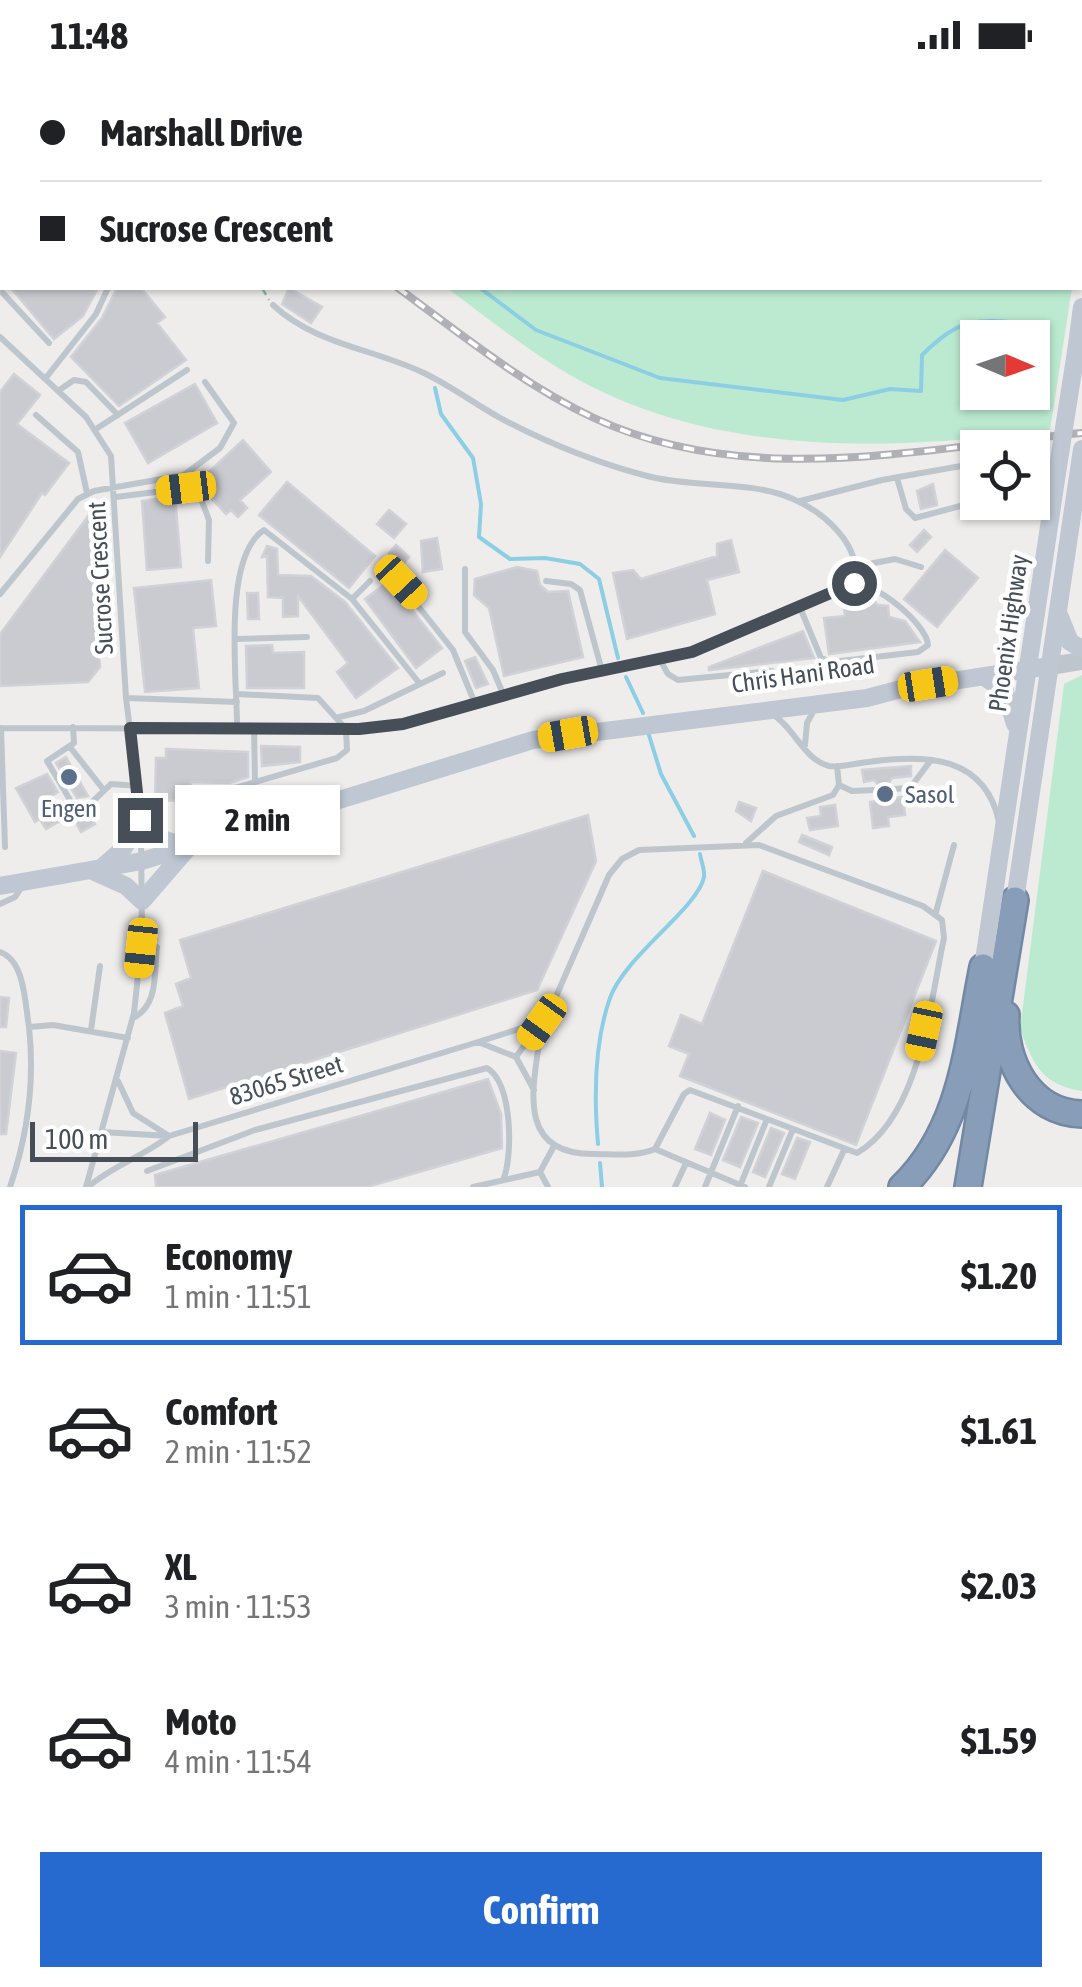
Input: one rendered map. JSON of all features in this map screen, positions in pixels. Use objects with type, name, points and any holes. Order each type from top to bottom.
[{"type":"highway","points":[[1016,900],[1005,1026],[1010,1054],[1034,1095],[1053,1108],[1082,1114]]},
{"type":"highway","points":[[968,1187],[1016,900]]},
{"type":"highway","points":[[902,1187],[923,1166],[948,1127],[982,967]]},
{"type":"highway","points":[[951,1187],[982,967]]},
{"type":"main road","name":"Phoenix Highway","points":[[982,967],[1082,307]]},
{"type":"main road","name":"Phoenix Highway","points":[[1016,900],[1082,449]]},
{"type":"main road","points":[[1058,610],[1066,636],[1082,649]]},
{"type":"main road","name":"Chris Hani Road","points":[[0,886],[142,861],[533,740],[713,714],[822,704],[1050,666]]},
{"type":"main road","points":[[983,676],[1010,699],[1018,740]]},
{"type":"main road","name":"Chris Hani Road","points":[[713,714],[732,707],[866,686],[901,689]]},
{"type":"main road","points":[[140,816],[161,841],[191,846],[142,901],[126,886],[95,872],[123,849],[140,816]]},
{"type":"street","name":"Chris Hani Road","points":[[1050,666],[1082,661]]},
{"type":"lane","points":[[0,290],[49,343]]},
{"type":"lane","points":[[46,379],[96,314],[107,290]]},
{"type":"lane","points":[[272,305],[314,334],[420,370],[512,423],[604,462],[655,478],[754,490],[799,502],[829,523],[849,545],[858,566],[854,583]]},
{"type":"lane","name":"Sucrose Crescent","points":[[0,337],[96,429],[110,456],[116,487],[126,698],[139,786],[142,938]]},
{"type":"lane","points":[[96,429],[187,370]]},
{"type":"lane","points":[[58,391],[74,380],[86,382],[118,415]]},
{"type":"lane","points":[[0,594],[58,521],[87,493],[184,475],[220,448],[234,423],[204,382]]},
{"type":"lane","points":[[36,415],[78,452],[87,493]]},
{"type":"lane","points":[[799,502],[960,466]]},
{"type":"lane","points":[[897,478],[906,509],[915,518],[960,506]]},
{"type":"lane","points":[[116,497],[186,488],[198,491],[209,520],[208,560]]},
{"type":"lane","points":[[237,726],[239,569],[260,532],[274,534],[352,598],[420,684]]},
{"type":"lane","points":[[858,566],[895,559],[921,568]]},
{"type":"lane","points":[[384,564],[418,600],[453,650],[476,706]]},
{"type":"lane","points":[[465,570],[464,632],[492,670],[504,696]]},
{"type":"lane","points":[[546,580],[571,584],[580,590],[602,671]]},
{"type":"lane","points":[[352,598],[370,581]]},
{"type":"lane","points":[[5,846],[0,728],[346,729],[403,724],[719,643],[799,605],[854,583],[868,584],[918,620],[928,645],[918,652],[832,662],[821,658],[799,605]]},
{"type":"lane","points":[[237,640],[308,637]]},
{"type":"lane","points":[[660,660],[678,680],[772,671]]},
{"type":"lane","points":[[339,717],[364,711],[443,673]]},
{"type":"lane","points":[[126,698],[310,696],[339,717],[346,729],[344,754],[208,796]]},
{"type":"lane","points":[[805,746],[810,716],[822,704]]},
{"type":"lane","points":[[766,712],[782,720],[819,761],[837,766],[932,758],[962,766],[984,785],[995,805],[1003,843]]},
{"type":"lane","points":[[254,726],[255,782]]},
{"type":"lane","points":[[73,727],[75,738],[70,747],[47,760],[74,805],[85,806],[111,784],[139,786]]},
{"type":"lane","points":[[70,747],[103,790]]},
{"type":"lane","points":[[893,788],[910,788],[932,758]]},
{"type":"lane","points":[[746,843],[776,816],[825,800],[839,785],[837,766]]},
{"type":"lane","points":[[839,785],[852,792],[875,790]]},
{"type":"lane","points":[[516,1057],[542,1022],[609,875],[622,859],[656,847],[746,843],[790,855],[936,912],[942,920],[944,938],[913,1078],[905,1097],[871,1142],[857,1153],[844,1150],[690,1090],[684,1094],[655,1149]]},
{"type":"lane","points":[[936,912],[954,844]]},
{"type":"lane","points":[[0,904],[14,897],[24,884]]},
{"type":"lane","points":[[87,1187],[133,1018],[142,938],[157,947],[152,998],[147,1009],[133,1018]]},
{"type":"lane","points":[[0,952],[9,955],[16,966],[29,1027],[33,1078],[26,1134],[10,1187]]},
{"type":"lane","points":[[91,1030],[100,966]]},
{"type":"lane","points":[[542,1022],[535,1091],[538,1129],[554,1146],[574,1154],[637,1154],[655,1149],[742,1186],[768,1118]]},
{"type":"lane","name":"83065 Street","points":[[102,1132],[169,1136],[542,1022]]},
{"type":"lane","points":[[29,1027],[91,1030],[128,1038]]},
{"type":"lane","points":[[478,1042],[516,1057],[535,1091]]},
{"type":"lane","points":[[147,1171],[255,1130],[486,1068],[496,1077],[512,1141],[504,1178]]},
{"type":"lane","points":[[87,1187],[107,1170],[145,1153],[169,1136],[133,1113],[117,1080]]},
{"type":"lane","points":[[705,1187],[738,1106]]},
{"type":"lane","points":[[769,1187],[792,1129]]},
{"type":"lane","points":[[540,1172],[554,1146]]},
{"type":"lane","points":[[827,1187],[844,1150]]},
{"type":"lane","points":[[676,1187],[686,1163]]},
{"type":"lane","points":[[473,1187],[540,1172]]},
{"type":"lane","points":[[540,1172],[548,1187]]},
{"type":"path","points":[[263,290],[272,305]]},
{"type":"green space","points":[[450,290],[1072,290],[1050,430],[960,430],[960,439],[864,444],[740,434],[679,420],[621,400],[549,362]]},
{"type":"green space","points":[[1082,675],[1082,1091],[1057,1084],[1041,1071],[1020,1029],[1064,684]]},
{"type":"building","points":[[13,290],[97,290],[83,316],[54,339]]},
{"type":"building","points":[[116,290],[143,290],[165,317],[157,323],[186,360],[119,406],[71,357],[102,318]]},
{"type":"building","points":[[288,290],[292,290],[322,307],[311,323],[282,304]]},
{"type":"building","points":[[14,374],[40,395],[17,424],[69,463],[45,495],[42,493],[0,557],[0,392]]},
{"type":"building","points":[[195,384],[217,423],[148,463],[125,423]]},
{"type":"building","points":[[243,440],[271,472],[240,500],[247,508],[238,517],[231,510],[226,514],[197,483]]},
{"type":"building","points":[[287,482],[375,556],[349,588],[259,515]]},
{"type":"building","points":[[933,484],[937,505],[921,509],[917,491]]},
{"type":"building","points":[[175,496],[181,567],[147,570],[142,501]]},
{"type":"building","points":[[389,510],[406,524],[394,538],[377,524]]},
{"type":"building","points":[[89,515],[100,667],[88,682],[0,686],[0,634]]},
{"type":"building","points":[[924,530],[931,537],[917,552],[910,545]]},
{"type":"building","points":[[437,538],[442,569],[423,572],[421,541]]},
{"type":"building","points":[[731,540],[739,572],[707,580],[715,614],[627,639],[613,573],[633,570],[641,579],[717,556],[717,544]]},
{"type":"building","points":[[396,545],[409,557],[402,565],[389,553]]},
{"type":"building","points":[[267,546],[277,549],[278,575],[311,576],[345,602],[398,668],[356,698],[337,672],[348,663],[298,596],[298,616],[283,617],[283,598],[268,597],[267,556],[262,557]]},
{"type":"building","points":[[945,550],[978,578],[937,627],[904,599]]},
{"type":"building","points":[[517,567],[537,571],[540,585],[548,592],[568,591],[583,657],[504,676],[489,608],[474,595],[475,579]]},
{"type":"building","points":[[211,580],[216,626],[193,628],[199,688],[145,692],[134,588]]},
{"type":"building","points":[[389,581],[442,648],[416,668],[365,599]]},
{"type":"building","points":[[247,593],[258,593],[259,619],[248,619]]},
{"type":"building","points":[[873,597],[877,605],[888,606],[889,617],[905,621],[920,642],[829,654],[824,618],[845,616],[844,608],[866,605],[865,598]]},
{"type":"building","points":[[803,631],[814,658],[709,670],[709,667]]},
{"type":"building","points":[[272,645],[273,653],[304,652],[304,688],[247,688],[246,646]]},
{"type":"building","points":[[475,657],[488,684],[476,688],[465,661]]},
{"type":"building","points":[[261,746],[300,747],[300,762],[262,766]]},
{"type":"building","points":[[166,749],[248,752],[248,777],[229,783],[191,782],[191,801],[155,800],[156,758],[166,758]]},
{"type":"building","points":[[66,757],[88,796],[77,798],[56,763]]},
{"type":"building","name":"Sasol","points":[[911,766],[911,776],[892,778],[886,788],[894,798],[903,797],[905,815],[888,817],[889,826],[873,828],[870,802],[876,801],[882,789],[874,780],[864,782],[862,770]]},
{"type":"building","points":[[47,774],[58,792],[48,798],[60,821],[46,829],[40,819],[35,822],[16,788]]},
{"type":"building","points":[[739,802],[756,808],[751,821],[736,811]]},
{"type":"building","points":[[835,805],[838,826],[810,830],[807,818],[821,816],[820,807]]},
{"type":"building","points":[[89,813],[95,824],[81,832],[75,821]]},
{"type":"building","points":[[588,815],[596,861],[537,990],[189,1099],[165,1013],[183,1006],[176,984],[191,978],[180,940]]},
{"type":"building","points":[[802,835],[832,847],[829,855],[799,842]]},
{"type":"building","points":[[763,871],[936,941],[856,1145],[680,1076],[689,1054],[669,1046],[681,1015],[702,1024]]},
{"type":"building","points":[[0,997],[9,998],[6,1027],[0,1027]]},
{"type":"building","points":[[0,1051],[16,1053],[6,1134],[0,1134]]},
{"type":"building","points":[[488,1079],[501,1114],[502,1148],[367,1187],[156,1187],[155,1175]]},
{"type":"building","points":[[710,1113],[725,1120],[711,1155],[695,1149]]},
{"type":"building","points":[[741,1117],[758,1123],[740,1167],[723,1160]]},
{"type":"building","points":[[771,1128],[784,1133],[765,1177],[753,1172]]},
{"type":"building","points":[[797,1138],[810,1142],[795,1179],[782,1174]]},
{"type":"waterway","points":[[483,290],[536,330],[660,378],[843,400],[890,389],[921,391],[922,355],[960,327]]},
{"type":"waterway","points":[[435,388],[441,414],[473,458],[481,504],[479,537],[510,559],[545,558],[580,564],[599,579],[618,658]]},
{"type":"waterway","points":[[626,677],[643,713]]},
{"type":"waterway","points":[[648,732],[661,774],[694,836]]},
{"type":"waterway","points":[[598,1144],[596,1071],[610,998],[630,966],[699,889],[704,877],[700,854]]},
{"type":"waterway","points":[[600,1163],[602,1187]]},
{"type":"railway","points":[[401,290],[493,358],[567,405],[653,440],[713,453],[835,458],[1082,433]]},
{"type":"place","name":"Engen","points":[[69,777]]},
{"type":"place","name":"Sasol","points":[[885,794]]},
{"type":"route","points":[[140,820],[130,728],[359,729],[403,724],[562,679],[692,652],[854,583]]}]
